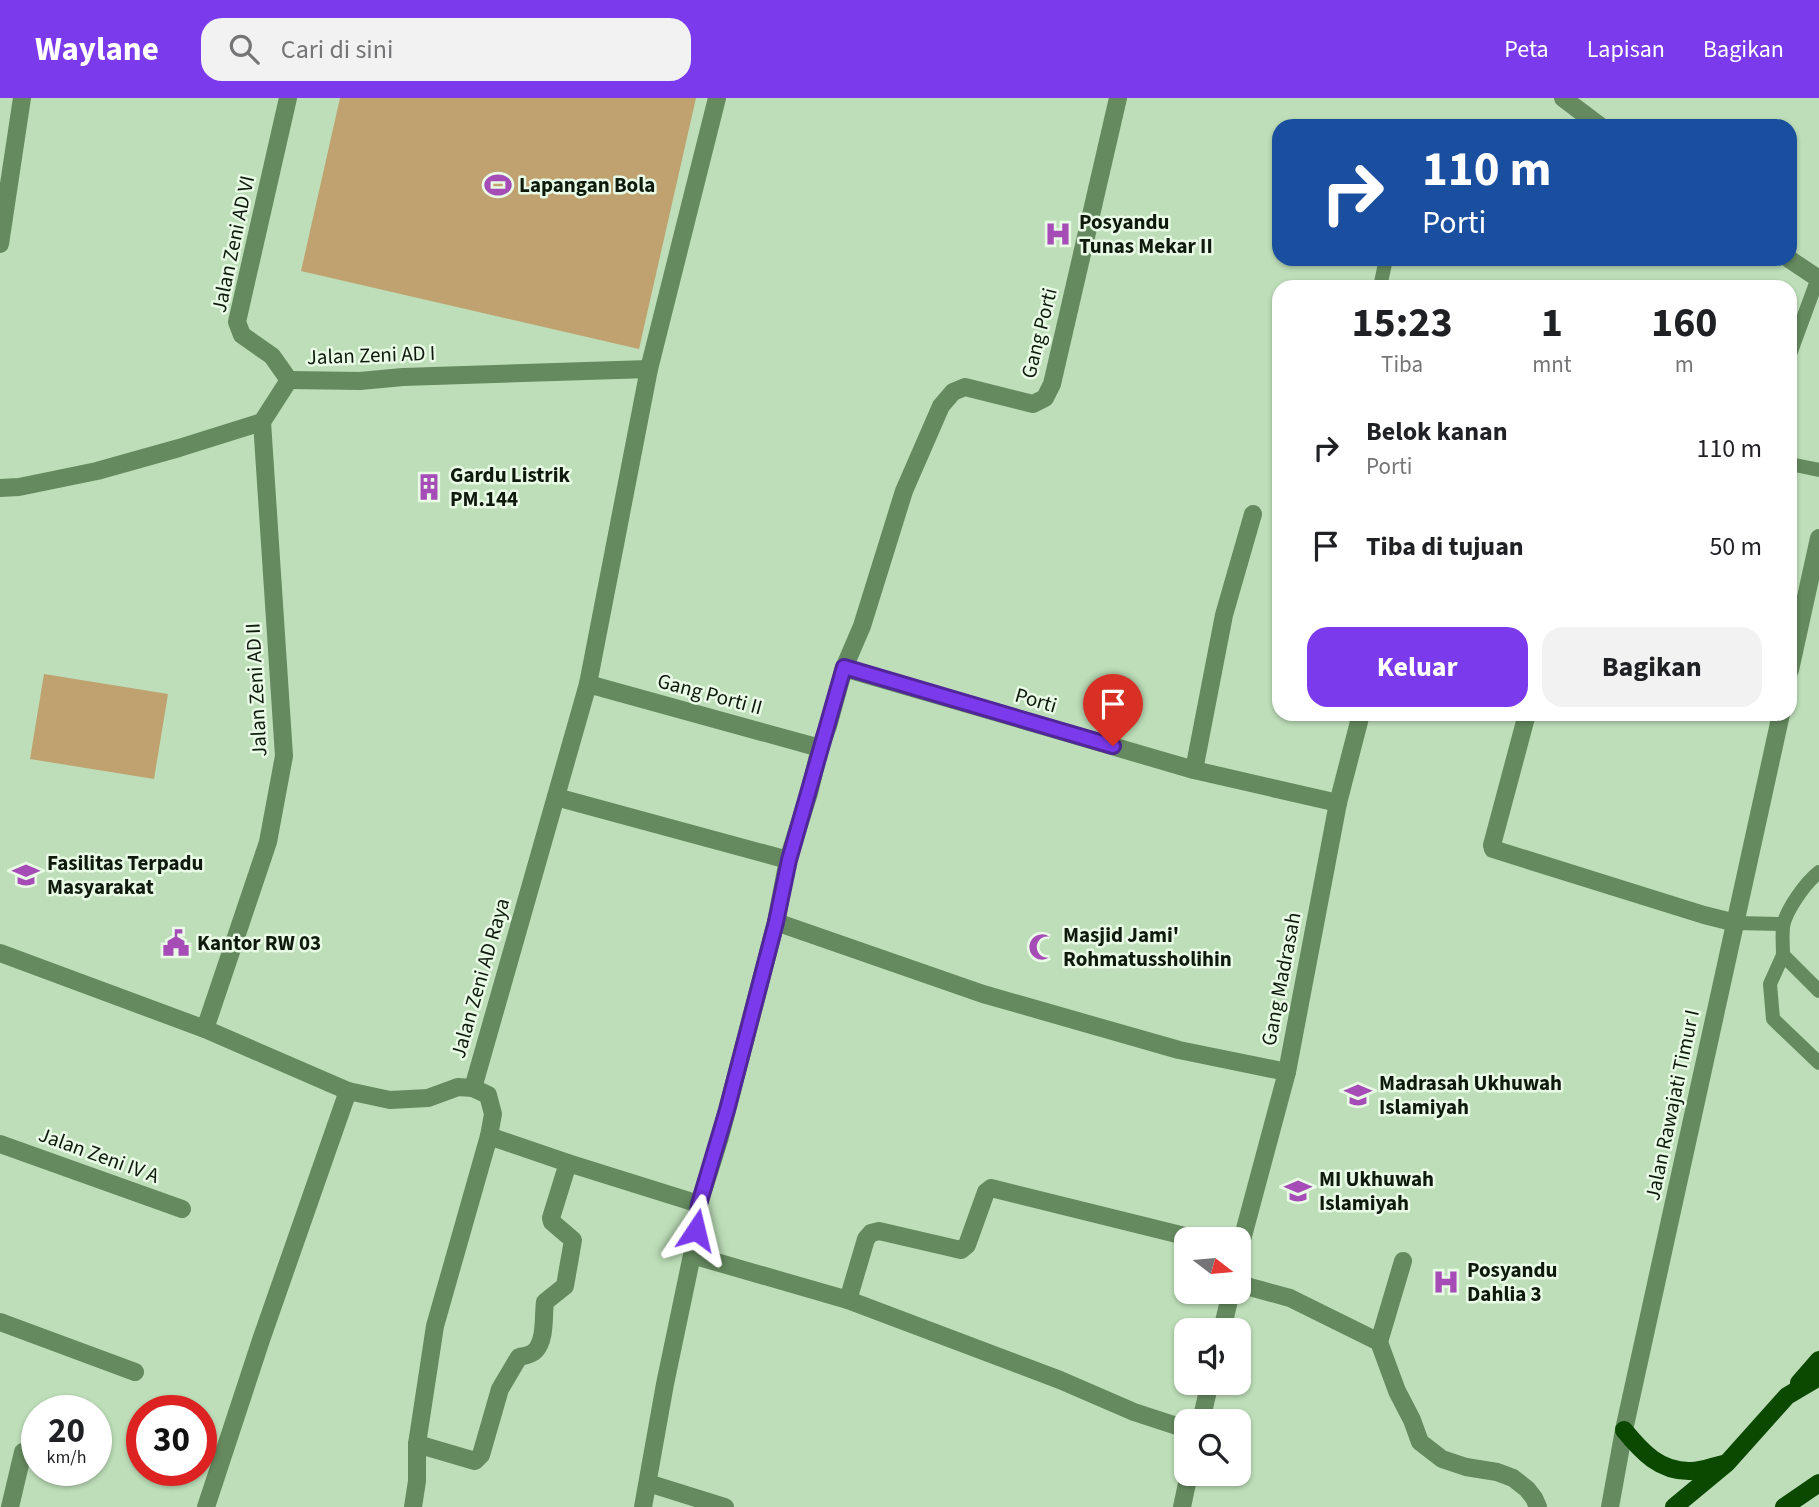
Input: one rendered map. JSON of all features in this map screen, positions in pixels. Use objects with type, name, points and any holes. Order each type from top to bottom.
[{"type":"main road","points":[[1674,1507],[1727,1463],[1819,1360]]},
{"type":"main road","points":[[1787,1396],[1819,1377]]},
{"type":"main road","points":[[1624,1430],[1644,1454],[1666,1468],[1692,1471],[1727,1463]]},
{"type":"main road","points":[[1784,1507],[1817,1485]]},
{"type":"street","points":[[0,244],[22,98]]},
{"type":"street","name":"Jalan Zeni AD VI","points":[[288,98],[237,322],[242,335],[272,356],[289,380]]},
{"type":"street","name":"Jalan Zeni AD Raya","points":[[348,1091],[390,1100],[428,1098],[458,1087],[473,1088],[588,684],[649,369],[717,98]]},
{"type":"street","name":"Gang Porti","points":[[844,667],[862,626],[904,491],[941,406],[953,392],[965,387],[1033,404],[1045,398],[1052,384],[1118,98]]},
{"type":"street","points":[[1563,98],[1591,119]]},
{"type":"street","points":[[1797,264],[1819,279]]},
{"type":"street","name":"Jalan Zeni AD I","points":[[262,422],[289,380],[360,380],[649,369]]},
{"type":"street","points":[[0,488],[19,487],[97,471],[262,422]]},
{"type":"street","name":"Jalan Zeni AD II","points":[[205,1029],[268,842],[284,756],[262,422]]},
{"type":"street","points":[[1194,769],[1224,615],[1253,514]]},
{"type":"street","points":[[1797,638],[1819,538]]},
{"type":"street","points":[[643,1507],[692,1255],[699,1204],[720,1137],[776,922],[789,860],[844,667]]},
{"type":"street","name":"Porti","points":[[844,667],[1194,769],[1338,803]]},
{"type":"street","name":"Gang Porti II","points":[[588,684],[820,748]]},
{"type":"street","name":"Gang Madrasah","points":[[1245,1227],[1287,1072],[1338,803],[1359,721]]},
{"type":"street","points":[[1525,721],[1493,849],[1736,923]]},
{"type":"street","name":"Jalan Rawajati Timur I","points":[[1610,1507],[1624,1430],[1779,721]]},
{"type":"street","points":[[556,797],[789,860]]},
{"type":"street","points":[[776,922],[983,994],[1179,1051],[1287,1072]]},
{"type":"street","points":[[0,953],[205,1029],[348,1091],[206,1507]]},
{"type":"street","points":[[413,1507],[417,1444],[435,1326],[493,1114],[488,1095],[473,1088]]},
{"type":"street","points":[[489,1136],[699,1204]]},
{"type":"street","name":"Jalan Zeni IV A","points":[[0,1144],[182,1209]]},
{"type":"street","points":[[417,1444],[475,1461],[481,1455],[500,1389],[519,1357],[536,1351],[541,1336],[545,1302],[562,1289],[566,1282],[573,1240],[552,1222],[551,1218],[568,1163]]},
{"type":"street","points":[[848,1300],[866,1239],[871,1233],[879,1231],[961,1250],[967,1245],[986,1192],[991,1188],[1174,1233]]},
{"type":"street","points":[[692,1255],[848,1300],[1060,1380],[1134,1412],[1174,1425]]},
{"type":"street","points":[[1403,1261],[1379,1342],[1420,1442],[1442,1459],[1513,1478],[1527,1489],[1538,1507]]},
{"type":"street","points":[[1251,1287],[1290,1298],[1379,1342]]},
{"type":"street","points":[[0,1322],[135,1372]]},
{"type":"street","points":[[10,1507],[21,1460]]},
{"type":"street","points":[[648,1483],[725,1507]]},
{"type":"street","points":[[1182,1507],[1186,1486]]},
{"type":"lane","points":[[1797,336],[1819,279]]},
{"type":"lane","points":[[1797,465],[1819,470]]},
{"type":"lane","points":[[1819,872],[1810,879],[1796,899],[1783,924],[1783,956],[1770,984],[1773,1019],[1819,1063]]},
{"type":"lane","points":[[1736,923],[1783,924]]},
{"type":"lane","points":[[1783,956],[1819,991]]},
{"type":"shaded area","name":"Lapangan Bola","points":[[340,98],[696,98],[639,349],[301,271]]},
{"type":"shaded area","points":[[44,674],[168,694],[154,779],[30,759]]},
{"type":"place","name":"Lapangan Bola","points":[[498,185]]},
{"type":"place","name":"Posyandu Tunas Mekar II","points":[[1058,234]]},
{"type":"place","name":"Gardu Listrik PM.144","points":[[429,487]]},
{"type":"place","name":"Fasilitas Terpadu Masyarakat","points":[[26,875]]},
{"type":"place","name":"Kantor RW 03","points":[[176,943]]},
{"type":"place","name":"Masjid Jami' Rohmatussholihin","points":[[1042,947]]},
{"type":"place","name":"Madrasah Ukhuwah Islamiyah","points":[[1358,1095]]},
{"type":"place","name":"MI Ukhuwah Islamiyah","points":[[1298,1191]]},
{"type":"place","name":"Posyandu Dahlia 3","points":[[1446,1282]]},
{"type":"route","points":[[696,1230],[699,1204],[720,1137],[776,922],[789,860],[844,667],[1113,746]]}]
